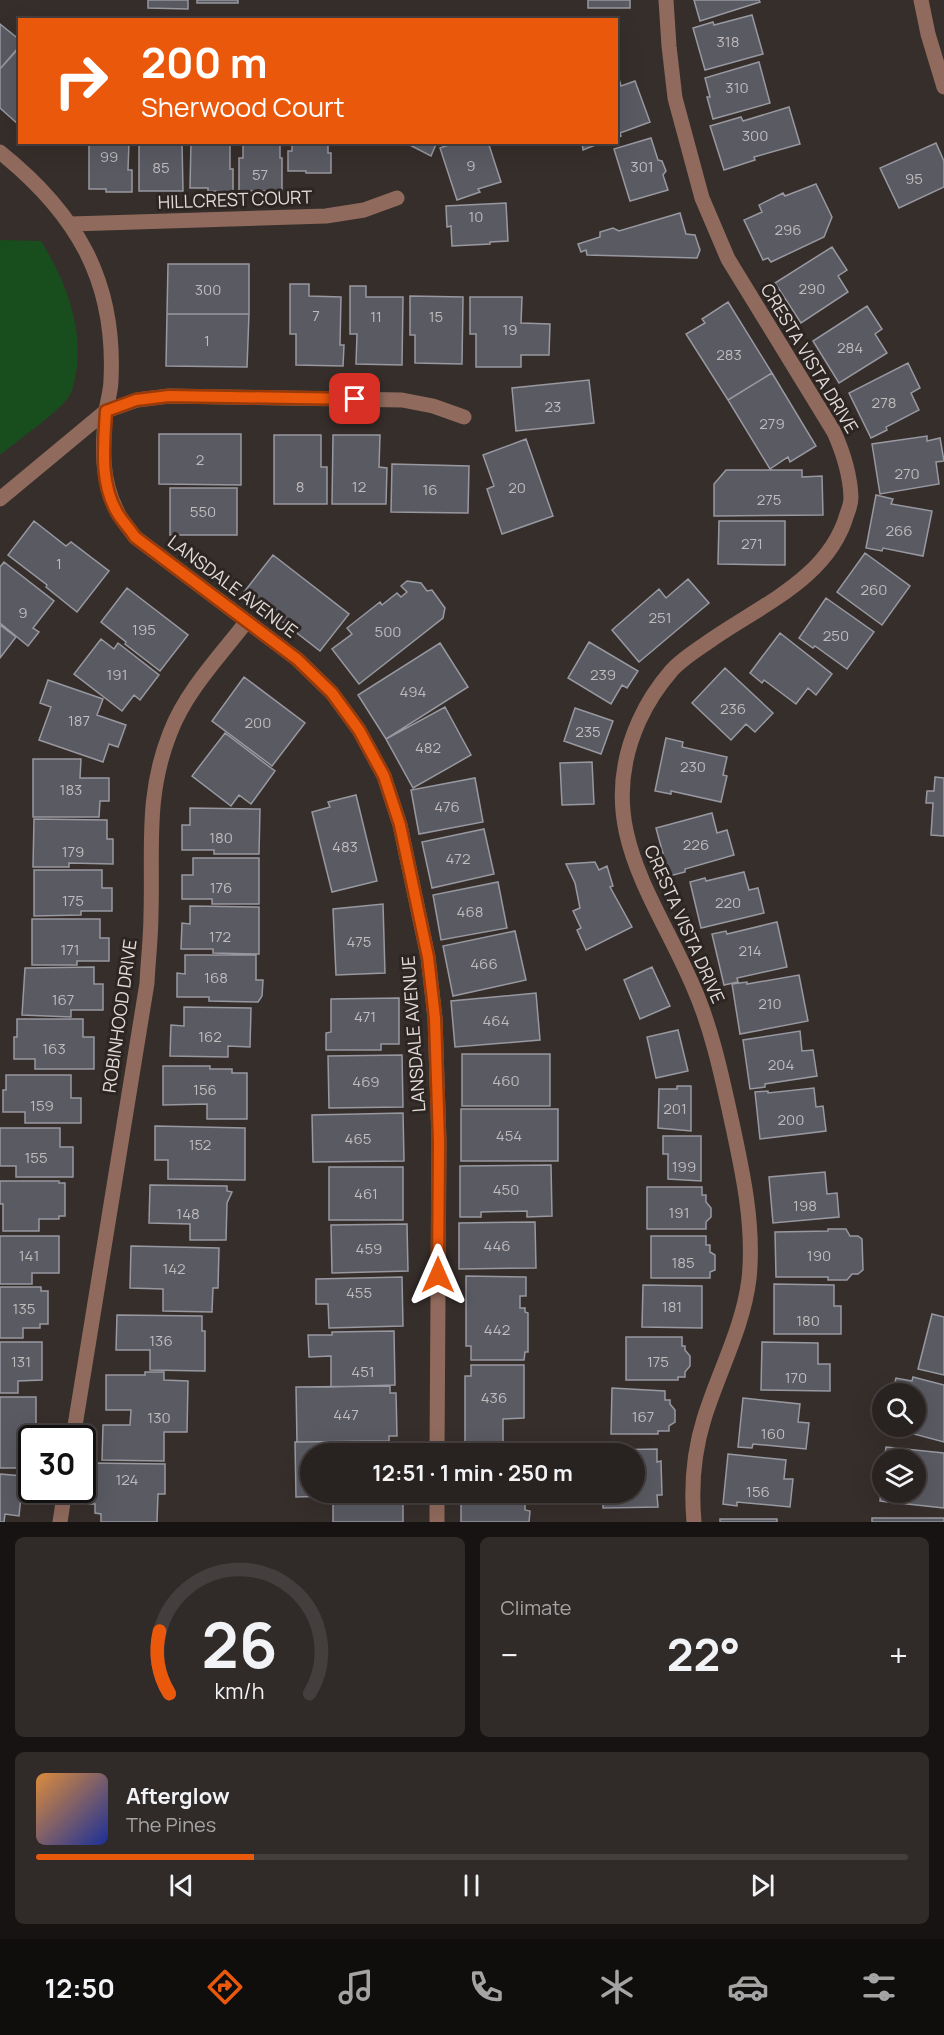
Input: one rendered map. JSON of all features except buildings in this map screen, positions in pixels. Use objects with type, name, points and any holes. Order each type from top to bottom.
[{"type":"street","name":"CRESTA VISTA DRIVE","points":[[666,0],[675,98],[702,198],[728,259],[834,432],[843,452],[851,500],[844,526],[834,544],[819,564],[799,583],[728,629],[672,670],[648,702],[628,750],[622,797],[622,816],[627,838],[643,883],[689,975],[705,1015],[732,1121],[749,1231],[748,1280],[741,1313],[704,1420],[695,1463],[694,1522]]},
{"type":"street","points":[[921,0],[928,34],[944,87]]},
{"type":"street","name":"LANSDALE AVENUE","points":[[0,152],[40,187],[71,224],[95,269],[109,321],[112,352],[111,383],[103,450],[106,484],[117,512],[135,537],[297,659],[332,693],[359,730],[384,776],[400,825],[428,957],[435,1018],[439,1142],[437,1443]]},
{"type":"street","name":"HILLCREST COURT","points":[[71,224],[326,216],[364,210],[397,198]]},
{"type":"street","points":[[0,499],[106,411],[136,400],[169,396],[402,399],[433,406],[464,417]]},
{"type":"street","name":"ROBINHOOD DRIVE","points":[[75,1425],[147,983],[151,916],[151,808],[157,773],[170,731],[192,692],[248,621]]},
{"type":"street","points":[[60,1522],[63,1503]]},
{"type":"street","points":[[437,1503],[437,1522]]},
{"type":"green space","points":[[0,240],[41,241],[70,301],[78,350],[74,383],[68,398],[46,420],[0,455]]},
{"type":"route","points":[[355,399],[169,396],[136,400],[106,411],[103,450],[106,484],[117,512],[135,537],[297,659],[332,693],[359,730],[384,776],[400,825],[428,957],[435,1018],[439,1142],[438,1275]]}]
